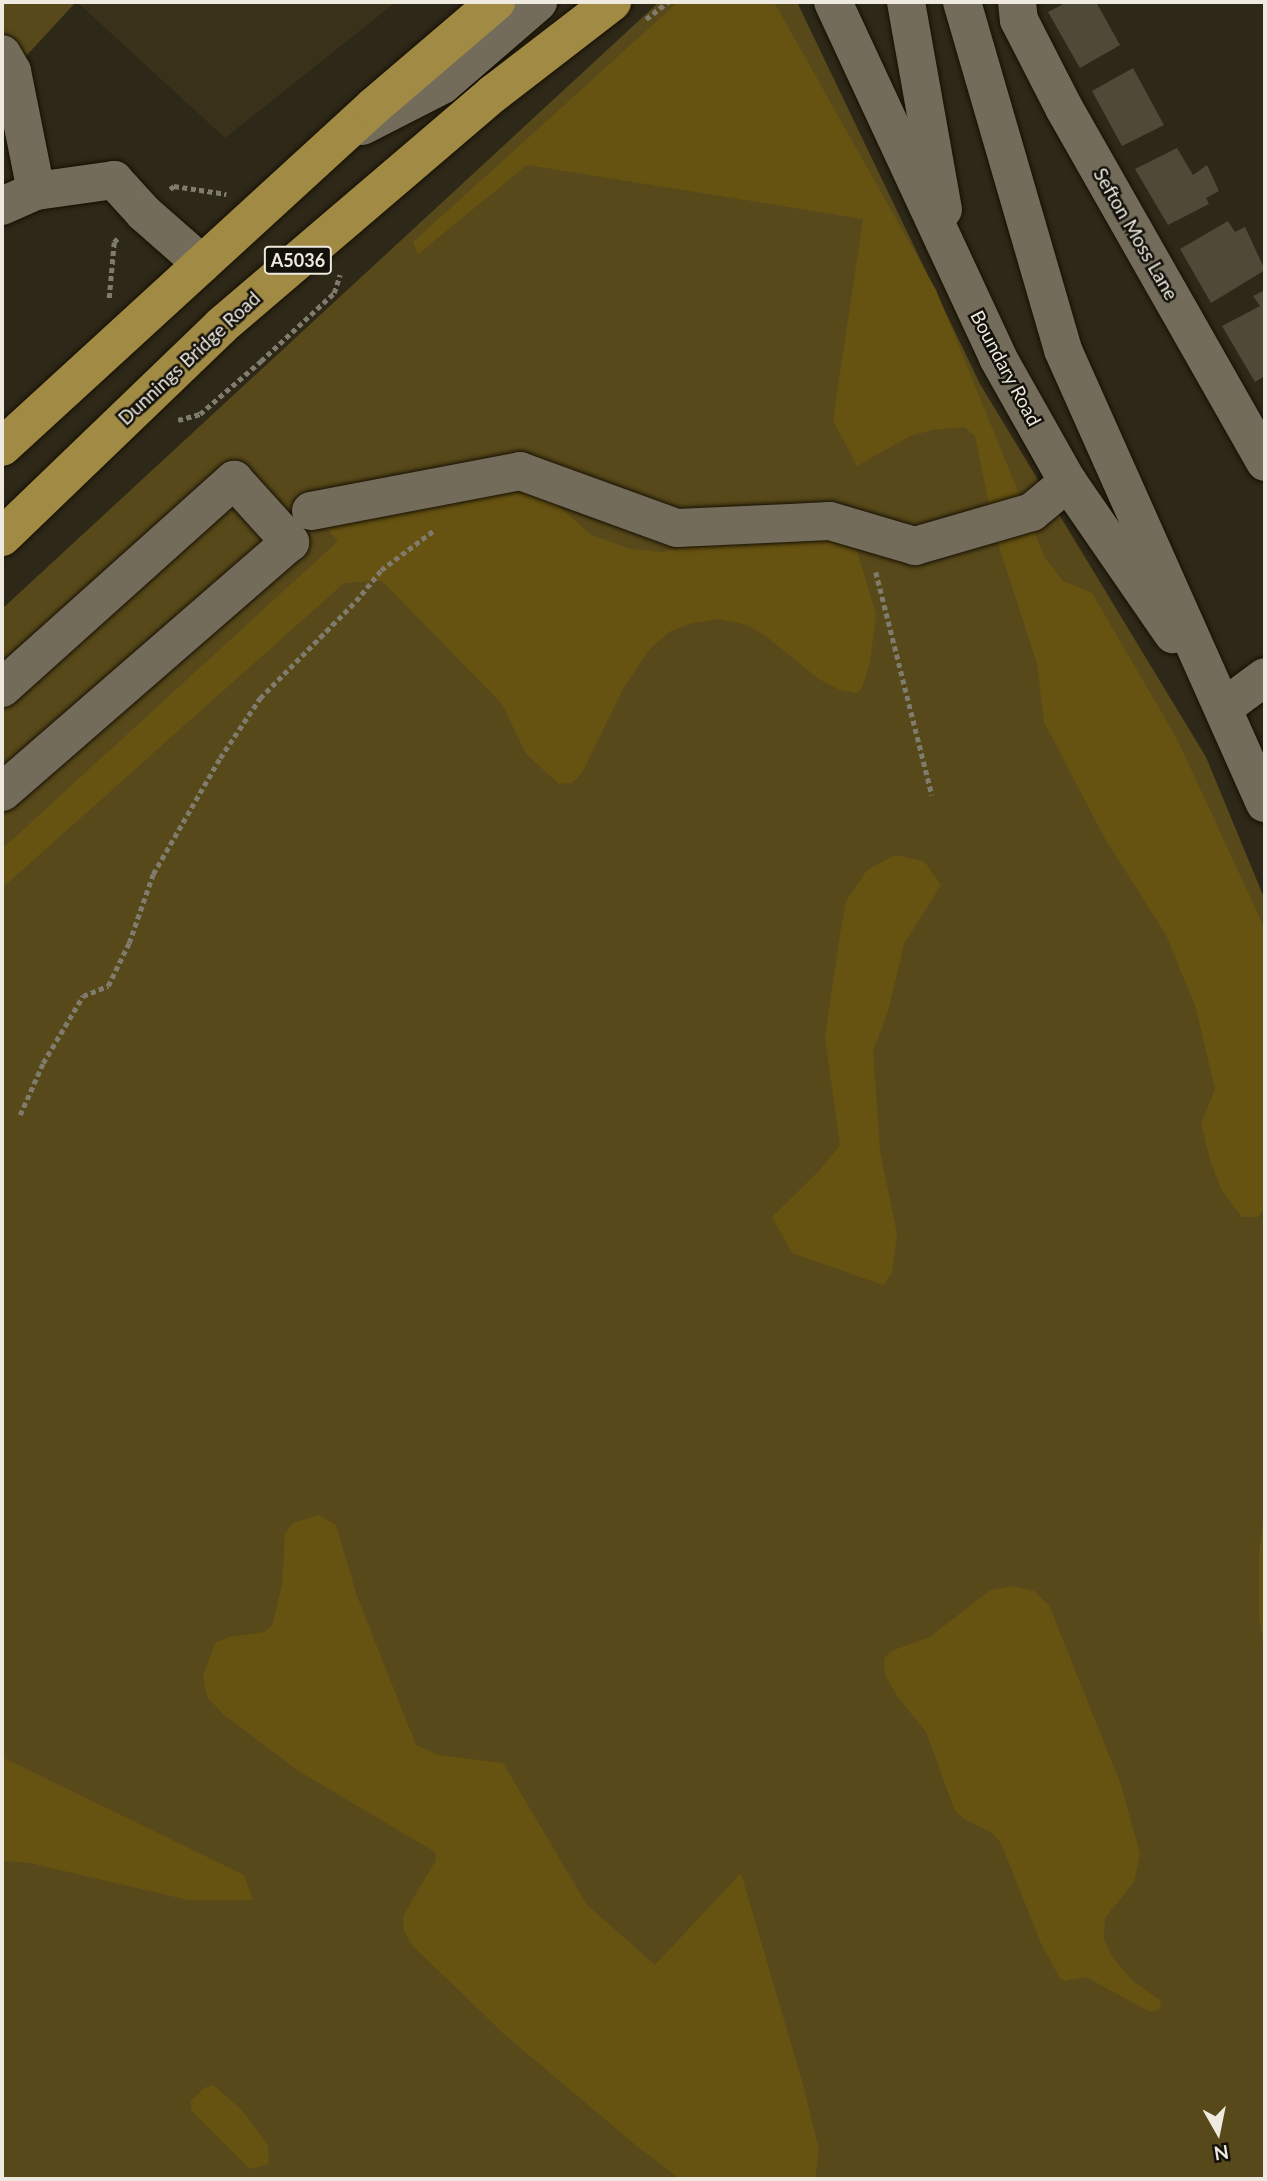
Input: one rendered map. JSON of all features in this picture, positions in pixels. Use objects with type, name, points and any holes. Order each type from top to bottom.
[{"type":"highway","name":"A5036","points":[[2,447],[341,137],[496,2]]},
{"type":"highway","name":"Dunnings Bridge Road","points":[[2,537],[221,326],[494,93],[612,2]]},
{"type":"street","points":[[341,137],[442,85],[538,2]]},
{"type":"street","name":"Boundary Road","points":[[833,2],[998,358],[1068,482],[1223,708]]},
{"type":"street","points":[[906,2],[953,263]]},
{"type":"street","name":"Boundary Road","points":[[962,2],[1063,350],[1265,803]]},
{"type":"street","name":"Sefton Moss Lane","points":[[1017,2],[1019,20],[1064,108],[1265,462]]},
{"type":"street","points":[[2,54],[12,71],[36,191]]},
{"type":"street","points":[[2,206],[36,191],[114,180],[144,213],[202,264]]},
{"type":"street","points":[[311,510],[520,471],[677,528],[830,521],[915,546],[1032,512],[1068,482]]},
{"type":"street","points":[[2,688],[234,480],[289,542],[2,792]]},
{"type":"street","points":[[1223,708],[1265,677]]},
{"type":"path","points":[[109,304],[114,242],[144,213],[174,186],[228,194]]},
{"type":"path","points":[[165,423],[200,414],[261,361],[334,293],[344,263]]},
{"type":"path","points":[[20,1115],[43,1063],[83,996],[108,986],[128,943],[153,874],[220,758],[260,698],[356,601],[381,570],[433,531]]},
{"type":"path","points":[[874,565],[932,795]]},
{"type":"shaded area","points":[[2,2],[76,2],[2,82]]},
{"type":"shaded area","points":[[77,2],[396,2],[225,138]]},
{"type":"shaded area","points":[[659,2],[797,2],[980,384],[1206,757],[1265,900],[1265,2179],[2,2179],[2,609]]},
{"type":"shaded area","points":[[678,2],[774,2],[936,290],[1045,558],[1063,581],[1092,593],[1177,739],[1265,929],[1265,1208],[1258,1217],[1242,1217],[1221,1189],[1210,1160],[1201,1124],[1215,1089],[1196,1008],[1166,935],[1104,837],[1044,722],[1037,664],[995,534],[975,436],[964,427],[932,430],[910,436],[857,466],[833,420],[863,219],[527,165],[418,254],[413,242]]},
{"type":"shaded area","points":[[475,482],[537,492],[553,501],[590,534],[630,549],[663,552],[747,527],[850,528],[876,614],[870,663],[861,690],[856,693],[840,690],[819,679],[767,637],[747,625],[718,619],[689,624],[669,632],[648,651],[623,689],[582,773],[572,783],[559,784],[526,754],[502,704],[382,581],[344,583],[2,888],[2,849],[338,541],[318,519]]},
{"type":"shaded area","points":[[895,855],[924,861],[941,885],[904,944],[888,1012],[873,1051],[880,1151],[897,1234],[892,1273],[883,1285],[792,1253],[772,1217],[819,1171],[840,1145],[825,1037],[846,901],[867,870]]},
{"type":"shaded area","points":[[1265,1500],[1265,1655],[1259,1617],[1259,1555]]},
{"type":"shaded area","points":[[318,1515],[336,1525],[357,1596],[416,1745],[438,1755],[503,1763],[587,1905],[655,1965],[741,1873],[804,2088],[819,2150],[815,2179],[680,2179],[638,2147],[505,2035],[412,1945],[404,1931],[403,1916],[436,1860],[435,1852],[297,1770],[224,1715],[207,1697],[203,1676],[215,1643],[229,1637],[264,1632],[272,1626],[282,1585],[285,1534],[293,1523]]},
{"type":"shaded area","points":[[1013,1586],[1034,1591],[1049,1605],[1121,1785],[1140,1854],[1134,1882],[1105,1918],[1104,1939],[1113,1958],[1133,1981],[1161,2001],[1160,2009],[1150,2012],[1086,1977],[1065,1981],[1060,1978],[1042,1946],[1001,1843],[992,1833],[964,1819],[954,1809],[926,1732],[897,1696],[885,1674],[884,1659],[891,1651],[930,1637],[990,1590]]},
{"type":"shaded area","points":[[2,1757],[244,1875],[253,1900],[188,1900],[30,1863],[2,1861]]},
{"type":"shaded area","points":[[213,2085],[242,2110],[268,2145],[269,2164],[250,2169],[191,2110],[191,2101],[204,2088]]},
{"type":"building","points":[[1067,2],[1096,2],[1120,45],[1080,68],[1048,12]]},
{"type":"building","points":[[1133,68],[1164,125],[1122,146],[1092,91]]},
{"type":"building","points":[[1177,148],[1193,175],[1207,165],[1219,191],[1206,198],[1209,204],[1168,225],[1135,169]]},
{"type":"building","points":[[1228,221],[1235,232],[1245,227],[1265,270],[1211,303],[1180,249]]},
{"type":"building","points":[[1265,290],[1265,376],[1255,382],[1222,326],[1260,306],[1253,296]]}]
